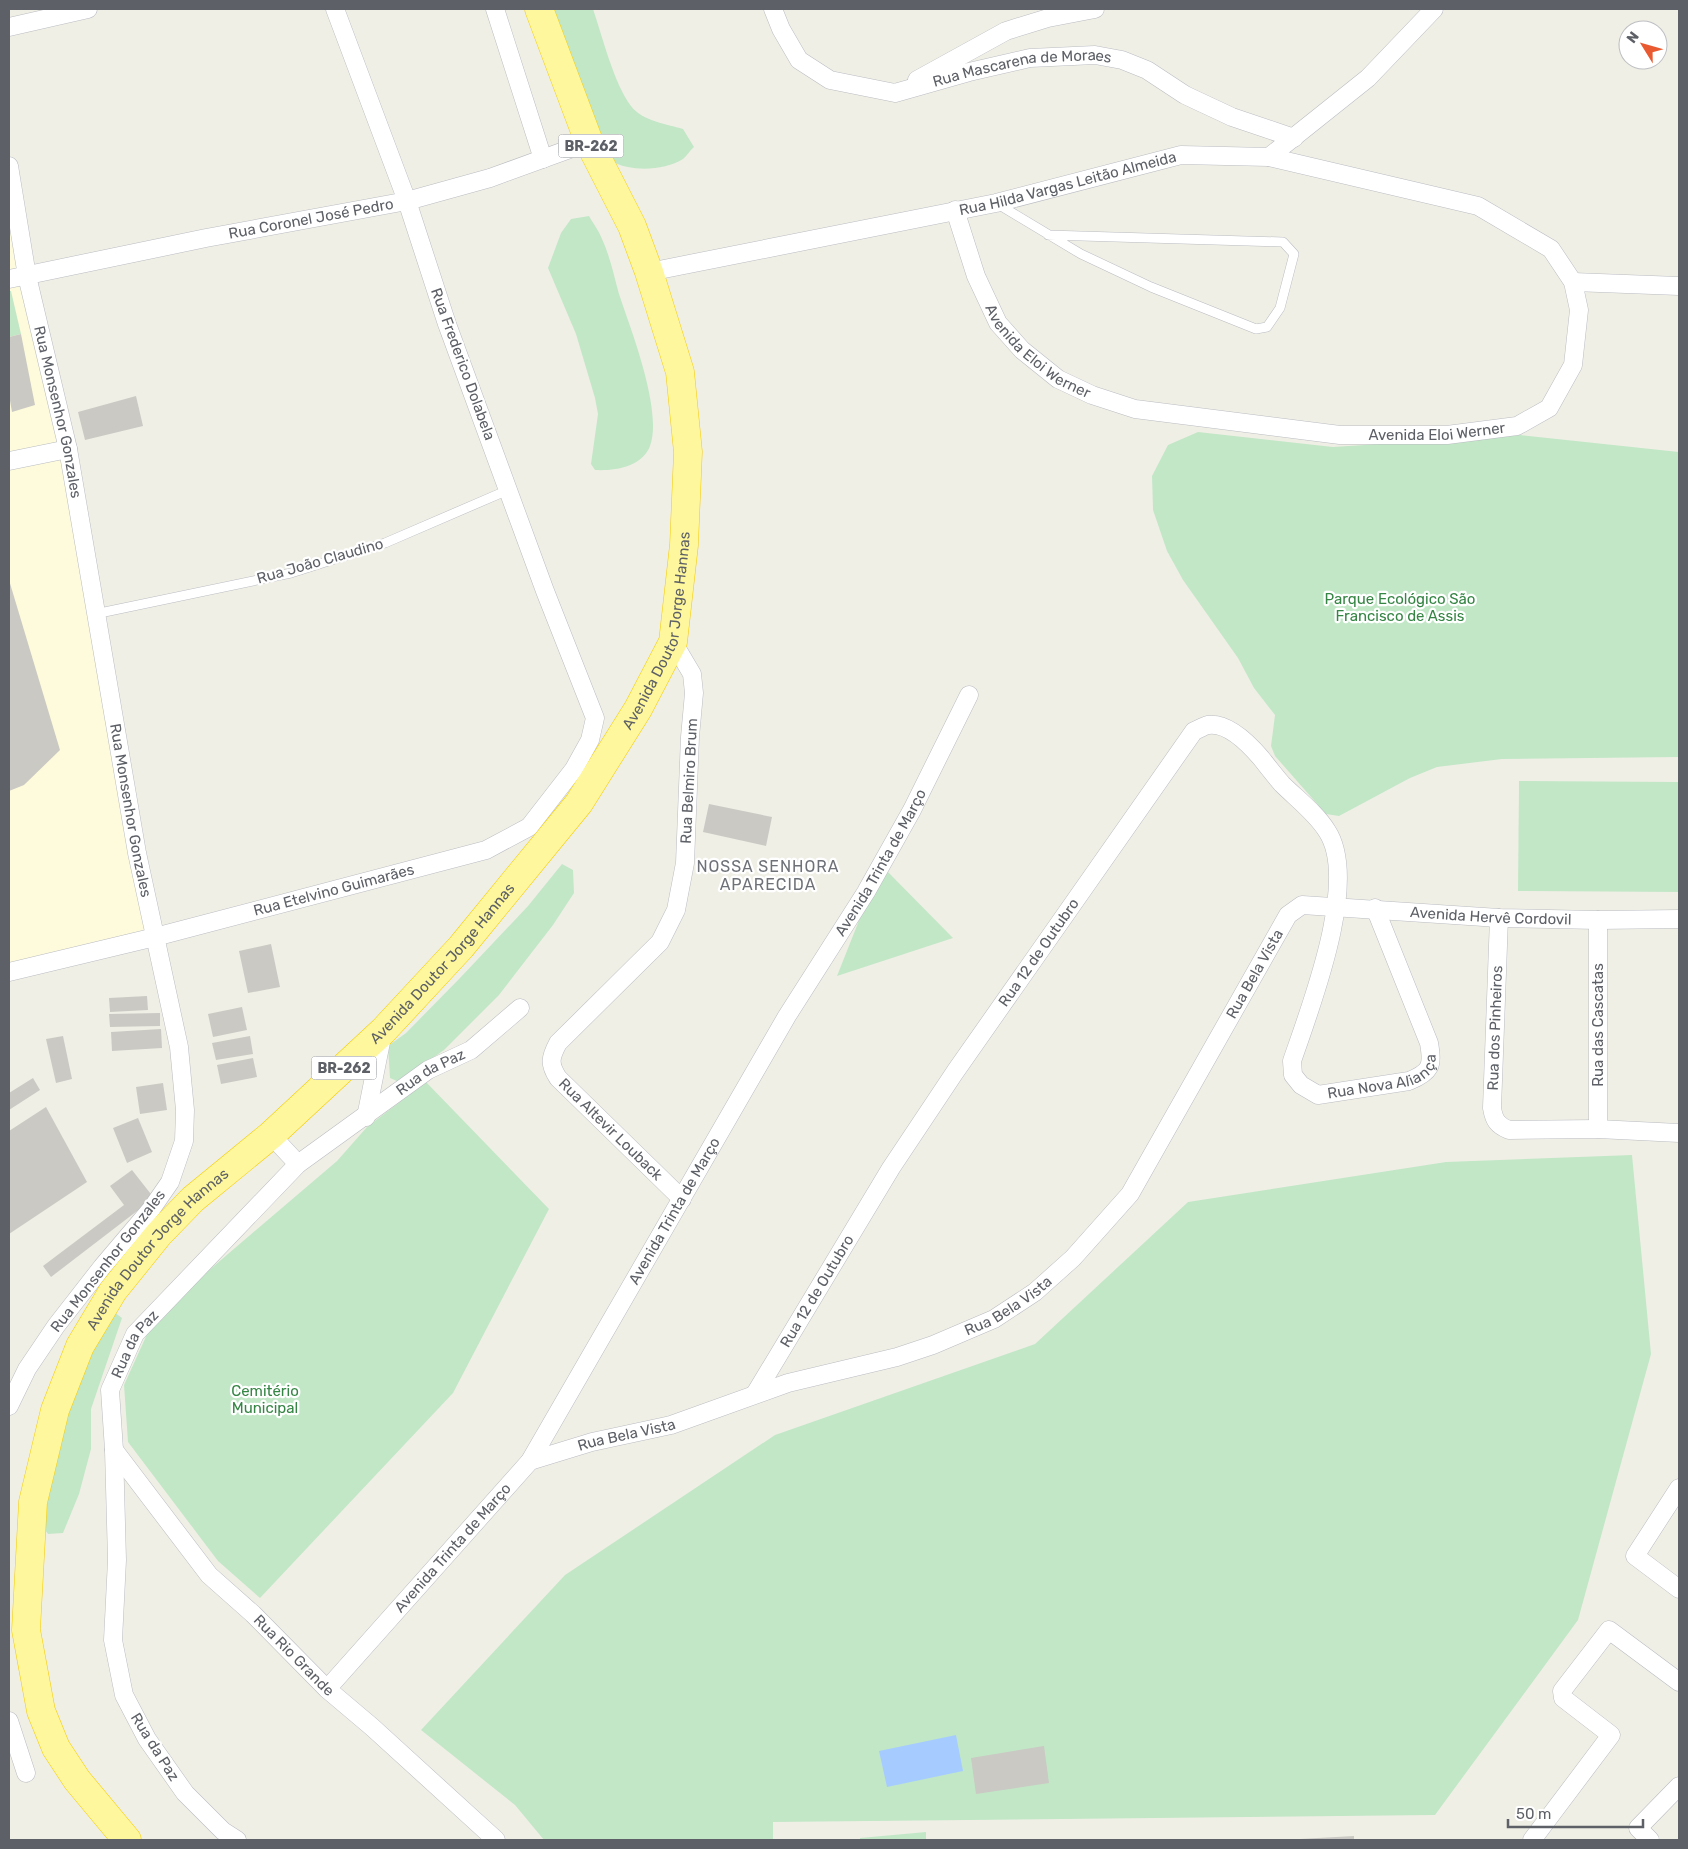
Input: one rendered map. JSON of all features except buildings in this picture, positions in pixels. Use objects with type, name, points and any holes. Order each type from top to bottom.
[{"type":"highway","name":"Avenida Doutor Jorge Hannas","points":[[127,1840],[77,1780],[56,1748],[41,1710],[26,1630],[33,1502],[55,1410],[80,1346],[113,1291],[159,1234],[193,1199],[271,1134],[384,1031],[461,947],[579,803],[638,708],[673,642],[684,546],[688,452],[680,372],[649,272],[632,226],[589,142],[539,9]]},
{"type":"street","points":[[9,27],[88,9]]},
{"type":"street","name":"Rua Frederico Dolabela","points":[[335,9],[407,201],[447,324],[595,718]]},
{"type":"street","points":[[495,9],[543,159]]},
{"type":"street","name":"Rua Mascarena de Moraes","points":[[774,9],[781,29],[799,60],[830,80],[895,93],[969,72],[1030,58],[1095,55],[1122,60],[1148,70],[1185,96],[1224,114],[1294,138]]},
{"type":"street","points":[[895,93],[1006,31],[1048,18],[1095,9]]},
{"type":"street","points":[[1269,157],[1368,78],[1434,9]]},
{"type":"street","name":"Rua Coronel José Pedro","points":[[9,279],[206,238],[407,201],[490,178],[589,142]]},
{"type":"street","name":"Rua Hilda Vargas Leitão Almeida","points":[[649,272],[996,203],[1181,155],[1269,157]]},
{"type":"street","name":"Avenida Eloi Werner","points":[[955,210],[976,276],[998,323],[1022,350],[1058,379],[1092,395],[1135,409],[1340,435],[1447,434],[1517,426],[1549,408],[1573,365],[1579,310],[1573,282],[1551,249],[1478,206],[1269,157]]},
{"type":"street","name":"Rua Monsenhor Gonzales","points":[[9,166],[27,276],[68,449],[95,614],[114,706],[134,835],[178,1047],[185,1110],[184,1140],[170,1182],[152,1208],[102,1267],[27,1369],[9,1406]]},
{"type":"street","points":[[1573,282],[1679,286]]},
{"type":"street","points":[[9,461],[68,449]]},
{"type":"street","name":"Rua Belmiro Brum","points":[[551,1055],[568,1031],[660,942],[676,910],[685,864],[690,737],[694,693],[692,674],[673,642]]},
{"type":"street","name":"Avenida Trinta de Março","points":[[327,1689],[530,1461],[787,1016],[866,892],[912,810],[969,695]]},
{"type":"street","name":"Rua Etelvino Guimarães","points":[[9,972],[155,937],[486,850],[529,827],[574,769],[590,740],[595,718]]},
{"type":"street","name":"Rua 12 de Outubro","points":[[755,1394],[891,1168],[955,1072],[1194,731],[1208,725],[1221,726],[1249,744],[1281,783],[1312,812],[1327,830],[1334,844],[1337,906]]},
{"type":"street","name":"Avenida Hervê Cordovil","points":[[1302,905],[1375,908],[1499,918],[1679,919]]},
{"type":"street","name":"Rua Bela Vista","points":[[530,1461],[592,1442],[671,1425],[788,1383],[897,1357],[933,1345],[994,1319],[1035,1292],[1072,1258],[1130,1194],[1288,915],[1302,905]]},
{"type":"street","name":"Rua Nova Aliança","points":[[1337,906],[1323,970],[1292,1061],[1293,1075],[1301,1085],[1318,1095],[1409,1082],[1423,1076],[1430,1067],[1432,1058],[1429,1043],[1375,908]]},
{"type":"street","name":"Rua dos Pinheiros","points":[[1499,918],[1492,1108],[1494,1119],[1499,1126],[1509,1130],[1598,1129]]},
{"type":"street","name":"Rua das Cascatas","points":[[1598,920],[1598,1129]]},
{"type":"street","name":"Rua da Paz","points":[[237,1840],[223,1831],[185,1793],[148,1739],[124,1695],[113,1640],[117,1560],[114,1450],[110,1390],[135,1334],[298,1164],[366,1117],[428,1070],[471,1050],[520,1008]]},
{"type":"street","points":[[366,1117],[384,1031]]},
{"type":"street","name":"Rua Altevir Louback","points":[[551,1055],[550,1065],[558,1078],[682,1199]]},
{"type":"street","points":[[1598,1129],[1679,1133]]},
{"type":"street","points":[[271,1134],[298,1164]]},
{"type":"street","points":[[102,1267],[103,1282],[113,1291]]},
{"type":"street","name":"Rua Rio Grande","points":[[114,1450],[209,1575],[253,1614],[327,1689],[372,1727],[496,1840]]},
{"type":"street","points":[[1679,1489],[1635,1556],[1679,1590]]},
{"type":"street","points":[[1532,1840],[1611,1735],[1567,1702],[1563,1698],[1562,1691],[1609,1630],[1679,1682]]},
{"type":"street","points":[[9,1721],[26,1773]]},
{"type":"street","points":[[1650,1840],[1638,1828],[1679,1786]]},
{"type":"lane","points":[[996,203],[1048,235],[1081,254],[1151,287],[1256,329],[1267,326],[1280,308],[1294,254],[1283,242],[1048,235]]},
{"type":"lane","name":"Rua João Claudino","points":[[95,614],[290,573],[385,543],[508,490]]},
{"type":"shaded area","points":[[9,166],[155,937],[9,972]]},
{"type":"green space","points":[[547,9],[593,9],[604,45],[625,97],[636,111],[648,119],[683,129],[694,147],[684,158],[666,166],[647,169],[619,165],[611,161]]},
{"type":"green space","points":[[589,216],[601,236],[610,259],[619,294],[644,370],[652,413],[653,431],[650,446],[646,453],[634,463],[611,470],[595,470],[591,464],[598,414],[595,398],[576,334],[548,268],[561,233],[571,219]]},
{"type":"green space","points":[[9,291],[11,291],[21,334],[9,337]]},
{"type":"green space","name":"Parque Ecológico São Francisco de Assis","points":[[1198,432],[1333,447],[1520,435],[1679,452],[1679,757],[1502,759],[1437,767],[1410,778],[1339,816],[1326,814],[1275,756],[1271,746],[1275,715],[1254,688],[1238,658],[1183,580],[1167,551],[1153,510],[1152,476],[1168,445]]},
{"type":"green space","points":[[1519,781],[1679,782],[1679,892],[1518,891]]},
{"type":"green space","points":[[562,864],[573,870],[574,893],[553,925],[499,995],[444,1050],[399,1082],[390,1078],[388,1046],[406,1033],[460,978],[528,906]]},
{"type":"green space","points":[[881,865],[953,938],[837,976]]},
{"type":"green space","name":"Cemitério Municipal","points":[[426,1082],[549,1209],[453,1393],[260,1598],[218,1561],[128,1442],[124,1385],[148,1332],[187,1289],[337,1161],[367,1127]]},
{"type":"green space","points":[[1632,1155],[1651,1354],[1578,1620],[1435,1815],[773,1822],[773,1840],[544,1840],[515,1805],[421,1730],[565,1575],[775,1435],[1035,1344],[1188,1202],[1446,1162]]},
{"type":"green space","points":[[114,1312],[122,1318],[91,1409],[91,1449],[79,1494],[63,1533],[48,1534],[43,1527],[51,1464],[81,1367]]},
{"type":"green space","points":[[926,1832],[926,1840],[860,1840],[860,1838]]},
{"type":"water","points":[[956,1735],[963,1771],[887,1787],[879,1751]]},
{"type":"district","name":"NOSSA SENHORA APARECIDA","points":[[768,875]]}]
